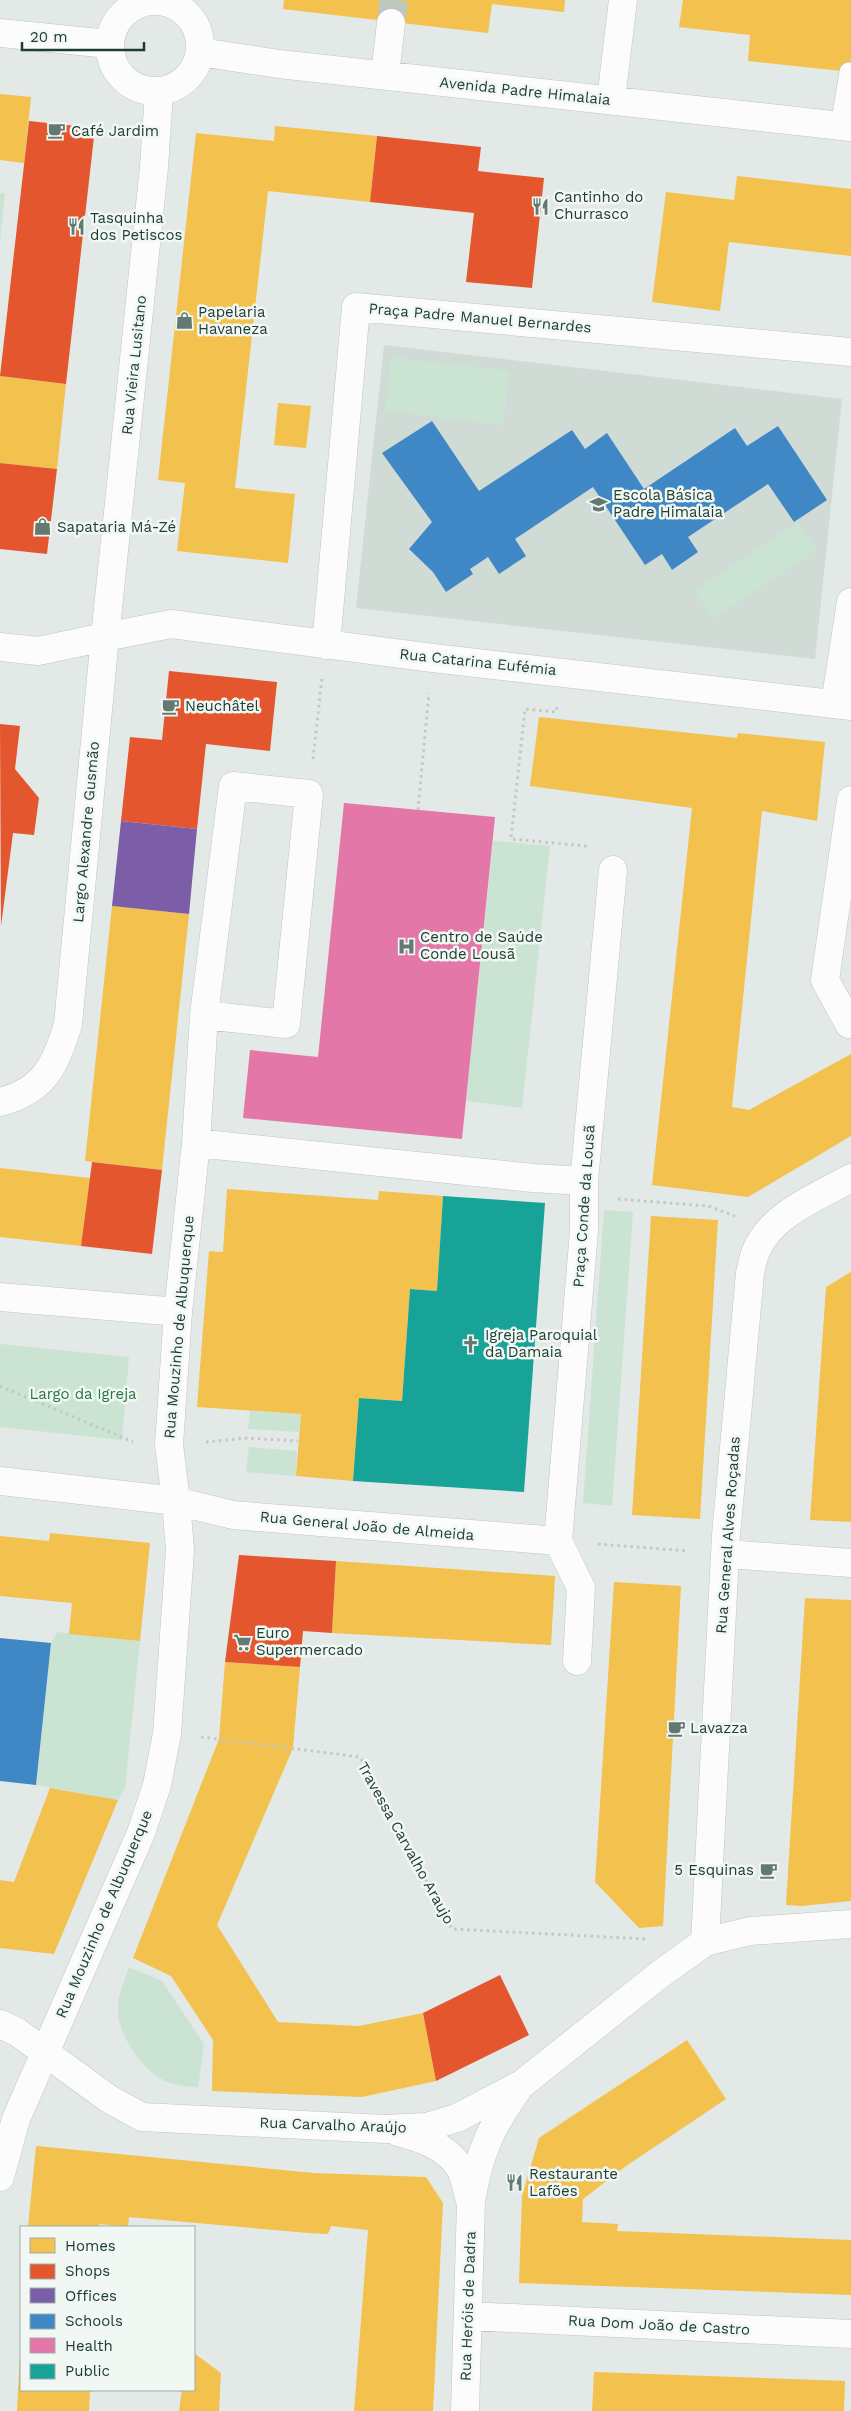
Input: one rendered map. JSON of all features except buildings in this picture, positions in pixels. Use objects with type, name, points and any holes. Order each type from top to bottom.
[{"type":"street","points":[[110,37],[122,15],[135,5],[150,1],[166,2],[181,9],[193,20],[200,44],[196,67],[186,79],[174,88],[159,92],[140,90],[123,80],[112,63],[110,37],[120,0]]},
{"type":"street","points":[[187,0],[200,44]]},
{"type":"street","points":[[611,100],[623,0]]},
{"type":"street","points":[[385,75],[391,23]]},
{"type":"street","points":[[0,34],[110,37]]},
{"type":"street","name":"Avenida Padre Himalaia","points":[[200,44],[278,64],[846,126]]},
{"type":"street","name":"Rua Vieira Lusitano","points":[[105,637],[154,167],[159,92]]},
{"type":"street","name":"Praça Padre Manuel Bernardes","points":[[326,645],[356,307],[851,352]]},
{"type":"street","points":[[843,705],[851,602]]},
{"type":"street","name":"Rua Catarina Eufémia","points":[[105,637],[171,624],[432,658],[843,705]]},
{"type":"street","points":[[0,647],[38,651],[105,637]]},
{"type":"street","name":"Largo Alexandre Gusmão","points":[[0,1102],[21,1096],[43,1079],[60,1052],[68,1024],[105,637]]},
{"type":"street","name":"Rua Mouzinho de Albuquerque","points":[[0,2177],[16,2120],[142,1833],[157,1785],[167,1734],[180,1550],[169,1445],[178,1312],[196,1143],[204,1015],[233,786],[309,794]]},
{"type":"street","points":[[204,1015],[286,1024],[309,794]]},
{"type":"street","points":[[849,1024],[825,980],[851,800]]},
{"type":"street","name":"Praça Conde da Lousã","points":[[558,1541],[584,1231],[584,1181],[613,870]]},
{"type":"street","points":[[196,1143],[524,1177],[584,1181]]},
{"type":"street","name":"Rua General Alves Roçadas","points":[[706,1942],[725,1554],[750,1273],[756,1250],[770,1229],[787,1214],[851,1178]]},
{"type":"street","points":[[0,1297],[178,1312]]},
{"type":"street","points":[[0,1481],[176,1501]]},
{"type":"street","name":"Rua General João de Almeida","points":[[176,1501],[233,1515],[558,1541]]},
{"type":"street","points":[[558,1541],[581,1588],[577,1661]]},
{"type":"street","points":[[725,1554],[851,1563]]},
{"type":"street","name":"Rua Carvalho Araújo","points":[[0,2024],[17,2032],[109,2099],[142,2117],[385,2129],[427,2127],[457,2118],[522,2084],[659,1975],[706,1942],[750,1931],[851,1924]]},
{"type":"street","name":"Rua Heróis de Dadra","points":[[465,2411],[471,2202],[477,2168],[486,2141],[498,2117],[522,2084]]},
{"type":"street","name":"Rua Heróis de Dadra","points":[[385,2129],[422,2138],[444,2152],[460,2169],[471,2202]]},
{"type":"street","name":"Rua Dom João de Castro","points":[[468,2316],[851,2334]]},
{"type":"lane","points":[[846,126],[849,72]]},
{"type":"path","points":[[309,794],[326,645]]},
{"type":"path","points":[[418,810],[432,658]]},
{"type":"path","points":[[553,842],[511,839],[525,709],[556,712],[561,672]]},
{"type":"path","points":[[617,1199],[708,1206]]},
{"type":"path","points":[[0,1386],[133,1440],[140,1497]]},
{"type":"path","points":[[169,1445],[247,1438],[298,1441]]},
{"type":"path","points":[[558,1541],[725,1554]]},
{"type":"path","name":"Travessa Carvalho Araujo","points":[[167,1734],[360,1757],[452,1929],[706,1942]]},
{"type":"shaded area","name":"Escola Básica Padre Himalaia","points":[[384,345],[842,399],[815,659],[356,608]]},
{"type":"green space","points":[[0,193],[5,193],[0,242]]},
{"type":"green space","points":[[391,357],[510,371],[503,425],[385,411]]},
{"type":"green space","points":[[798,522],[817,550],[713,619],[694,591]]},
{"type":"green space","points":[[493,841],[550,846],[522,1108],[466,1101]]},
{"type":"green space","points":[[604,1210],[633,1212],[612,1506],[583,1503]]},
{"type":"green space","name":"Largo da Igreja","points":[[0,1344],[129,1357],[122,1440],[0,1427]]},
{"type":"green space","points":[[250,1411],[301,1414],[299,1432],[248,1429]]},
{"type":"green space","points":[[249,1447],[297,1451],[296,1476],[246,1472]]},
{"type":"green space","points":[[57,1632],[140,1641],[125,1788],[118,1800],[36,1785],[51,1643]]},
{"type":"green space","points":[[129,1967],[162,1981],[204,2044],[198,2088],[175,2084],[159,2078],[142,2063],[128,2043],[119,2022],[118,2006]]},
{"type":"tunnel","points":[[391,23],[394,0]]},
{"type":"place","name":"Café Jardim","points":[[57,131]]},
{"type":"place","name":"Cantinho do Churrasco","points":[[540,206]]},
{"type":"place","name":"Tasquinha dos Petiscos","points":[[76,227]]},
{"type":"place","name":"Papelaria Havaneza","points":[[184,321]]},
{"type":"place","name":"Escola Básica Padre Himalaia","points":[[599,504]]},
{"type":"place","name":"Sapataria Má-Zé","points":[[43,527]]},
{"type":"place","name":"Neuchâtel","points":[[171,706]]},
{"type":"place","name":"Centro de Saúde Conde Lousã","points":[[406,946]]},
{"type":"place","name":"Igreja Paroquial da Damaia","points":[[471,1344]]},
{"type":"place","name":"Euro Supermercado","points":[[242,1642]]},
{"type":"place","name":"Lavazza","points":[[676,1728]]},
{"type":"place","name":"5 Esquinas","points":[[768,1870]]},
{"type":"place","name":"Restaurante Lafões","points":[[515,2183]]}]
